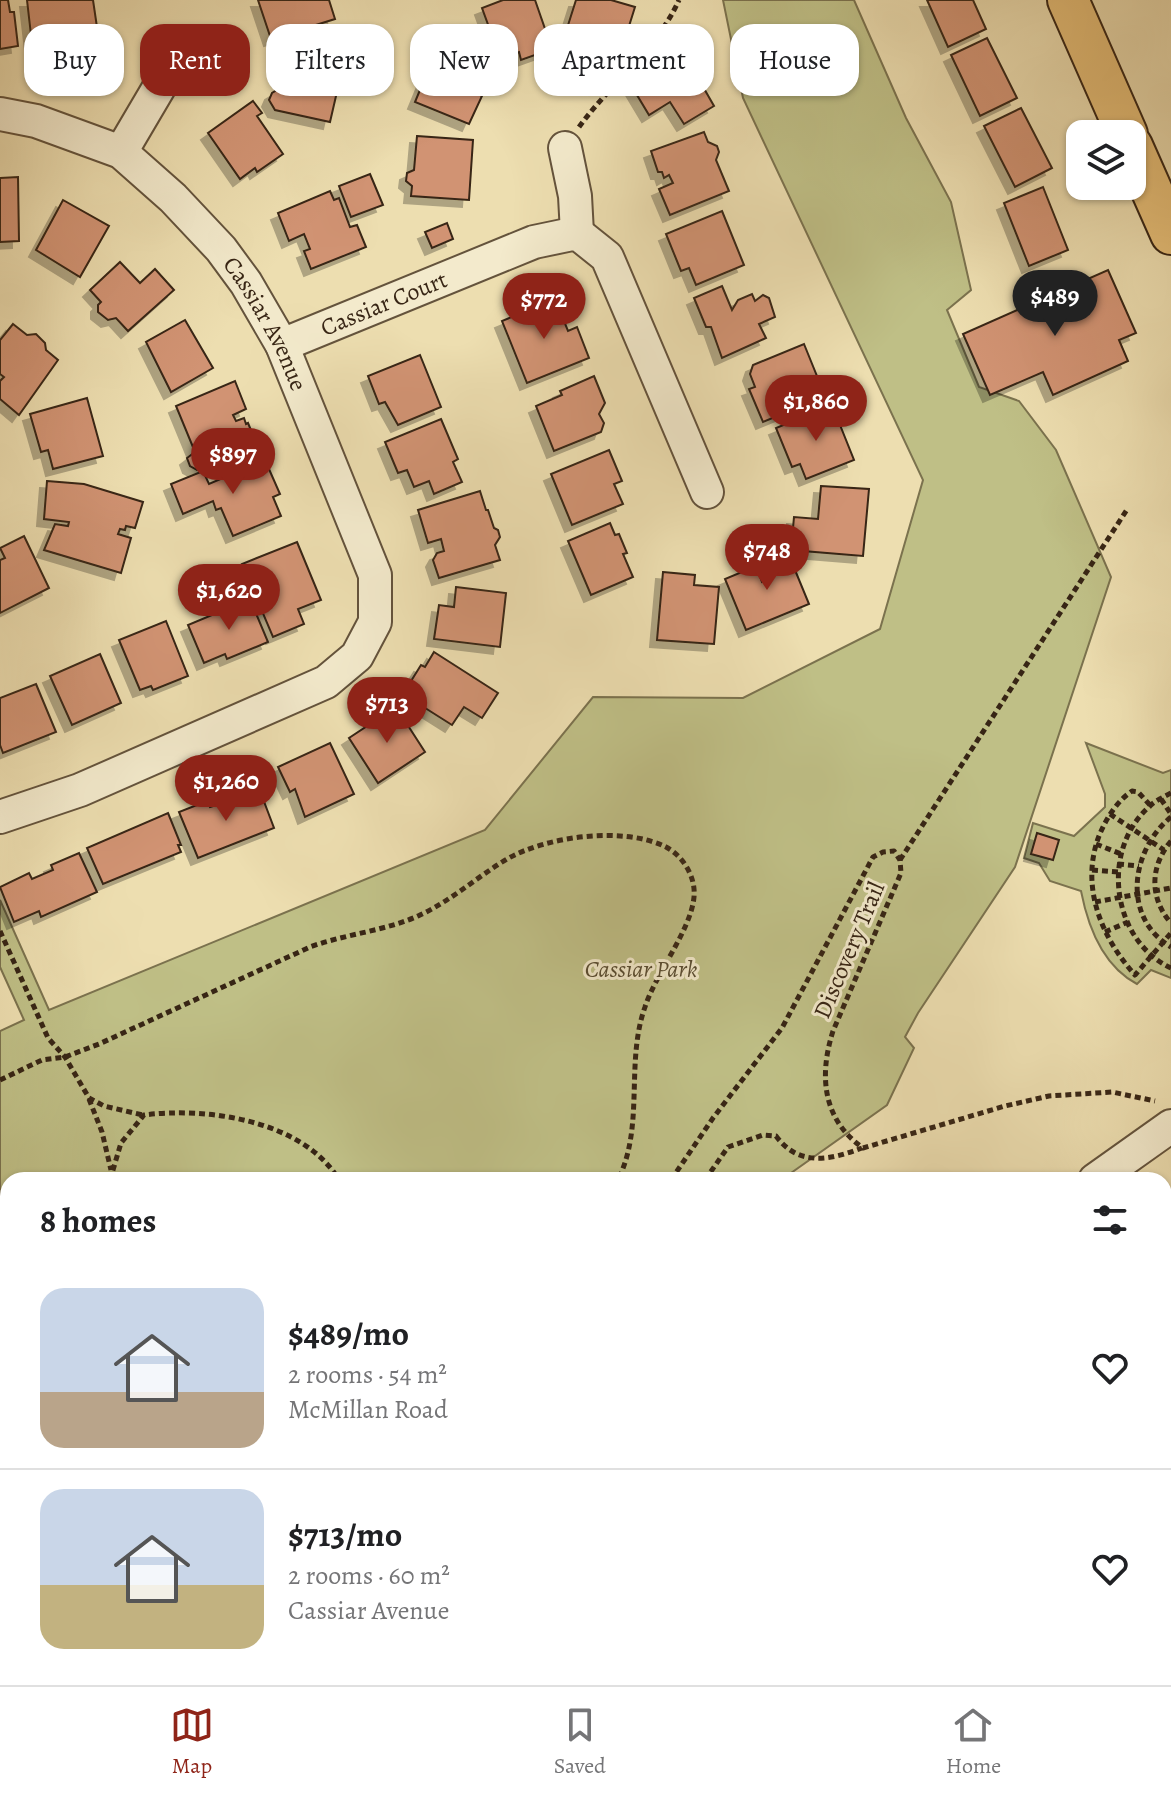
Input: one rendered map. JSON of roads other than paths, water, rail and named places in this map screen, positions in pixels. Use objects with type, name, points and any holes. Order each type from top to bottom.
[{"type":"main road","points":[[1068,0],[1121,120]]},
{"type":"main road","points":[[1146,178],[1171,234]]},
{"type":"street","points":[[121,152],[154,96]]},
{"type":"street","name":"Cassiar Avenue","points":[[0,114],[36,121],[121,152],[173,198],[221,249],[246,283],[282,345],[375,575],[375,622],[357,656],[326,682],[80,790],[0,817]]},
{"type":"street","points":[[565,148],[575,196],[577,233],[607,257],[707,492]]},
{"type":"street","name":"Cassiar Court","points":[[282,345],[534,242],[577,233]]},
{"type":"street","points":[[1104,1172],[1166,1114]]},
{"type":"park label","name":"Cassiar Park","points":[[641,969]]}]
